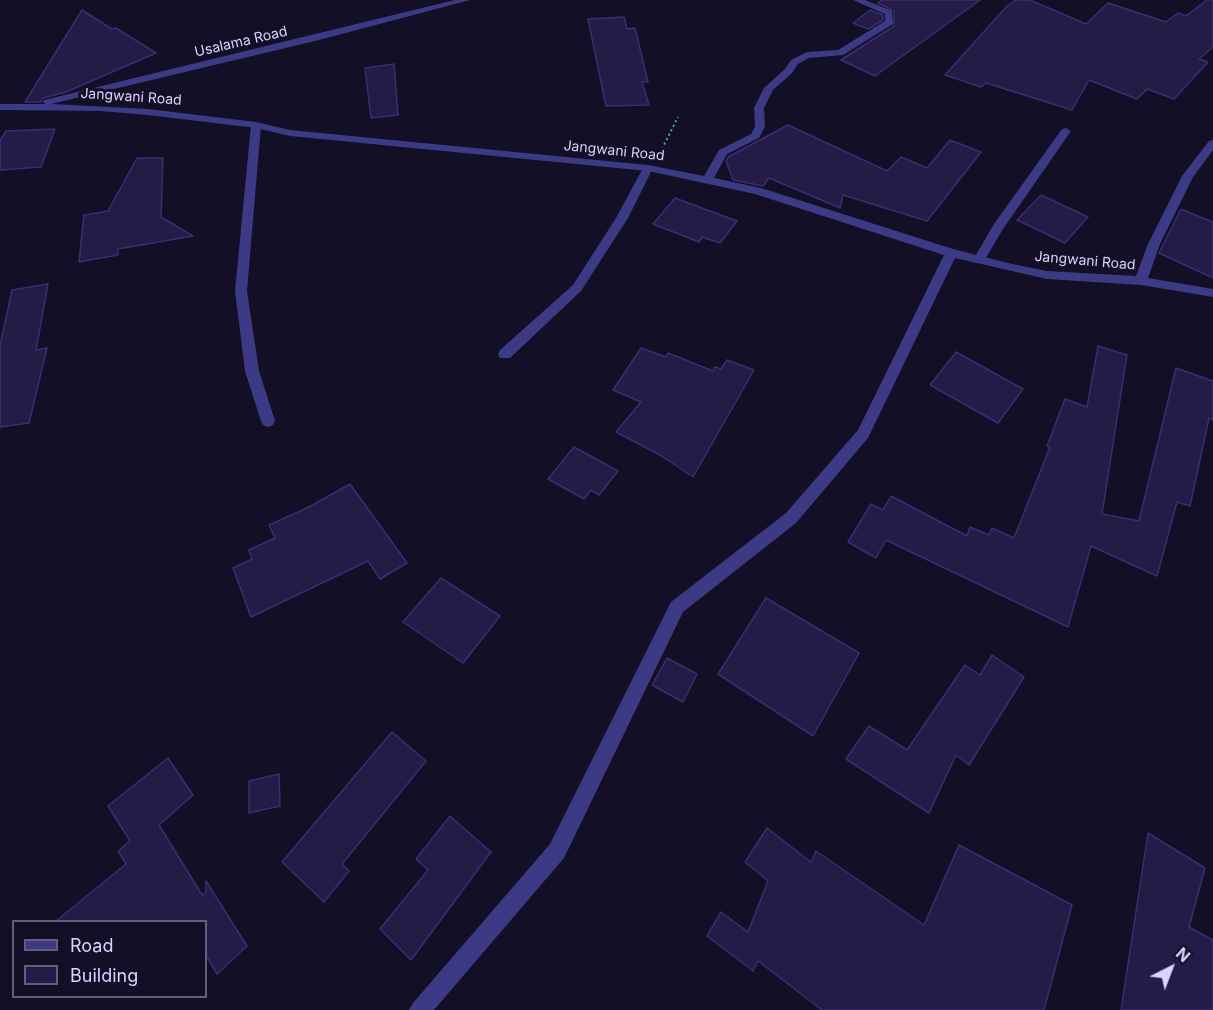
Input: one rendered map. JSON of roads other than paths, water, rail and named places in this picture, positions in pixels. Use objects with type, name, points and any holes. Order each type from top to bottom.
[{"type":"street","points":[[432,0],[444,6]]},
{"type":"street","name":"Usalama Road","points":[[21,108],[466,0]]},
{"type":"street","points":[[707,180],[723,152],[755,136],[760,127],[759,108],[769,88],[789,72],[794,62],[807,55],[840,53],[890,22],[889,13],[857,0]]},
{"type":"street","name":"Jangwani Road","points":[[0,107],[100,108],[256,125],[290,133],[648,168],[757,191],[951,253],[1047,275],[1141,281],[1213,292]]},
{"type":"street","points":[[256,125],[241,291],[252,371],[268,421]]},
{"type":"street","points":[[979,260],[998,227],[1066,131]]},
{"type":"street","points":[[1141,281],[1154,244],[1188,176],[1213,143]]},
{"type":"street","points":[[504,354],[577,288],[622,218],[648,168]]},
{"type":"street","points":[[420,1010],[557,851],[677,607],[791,518],[863,434],[951,253]]}]
